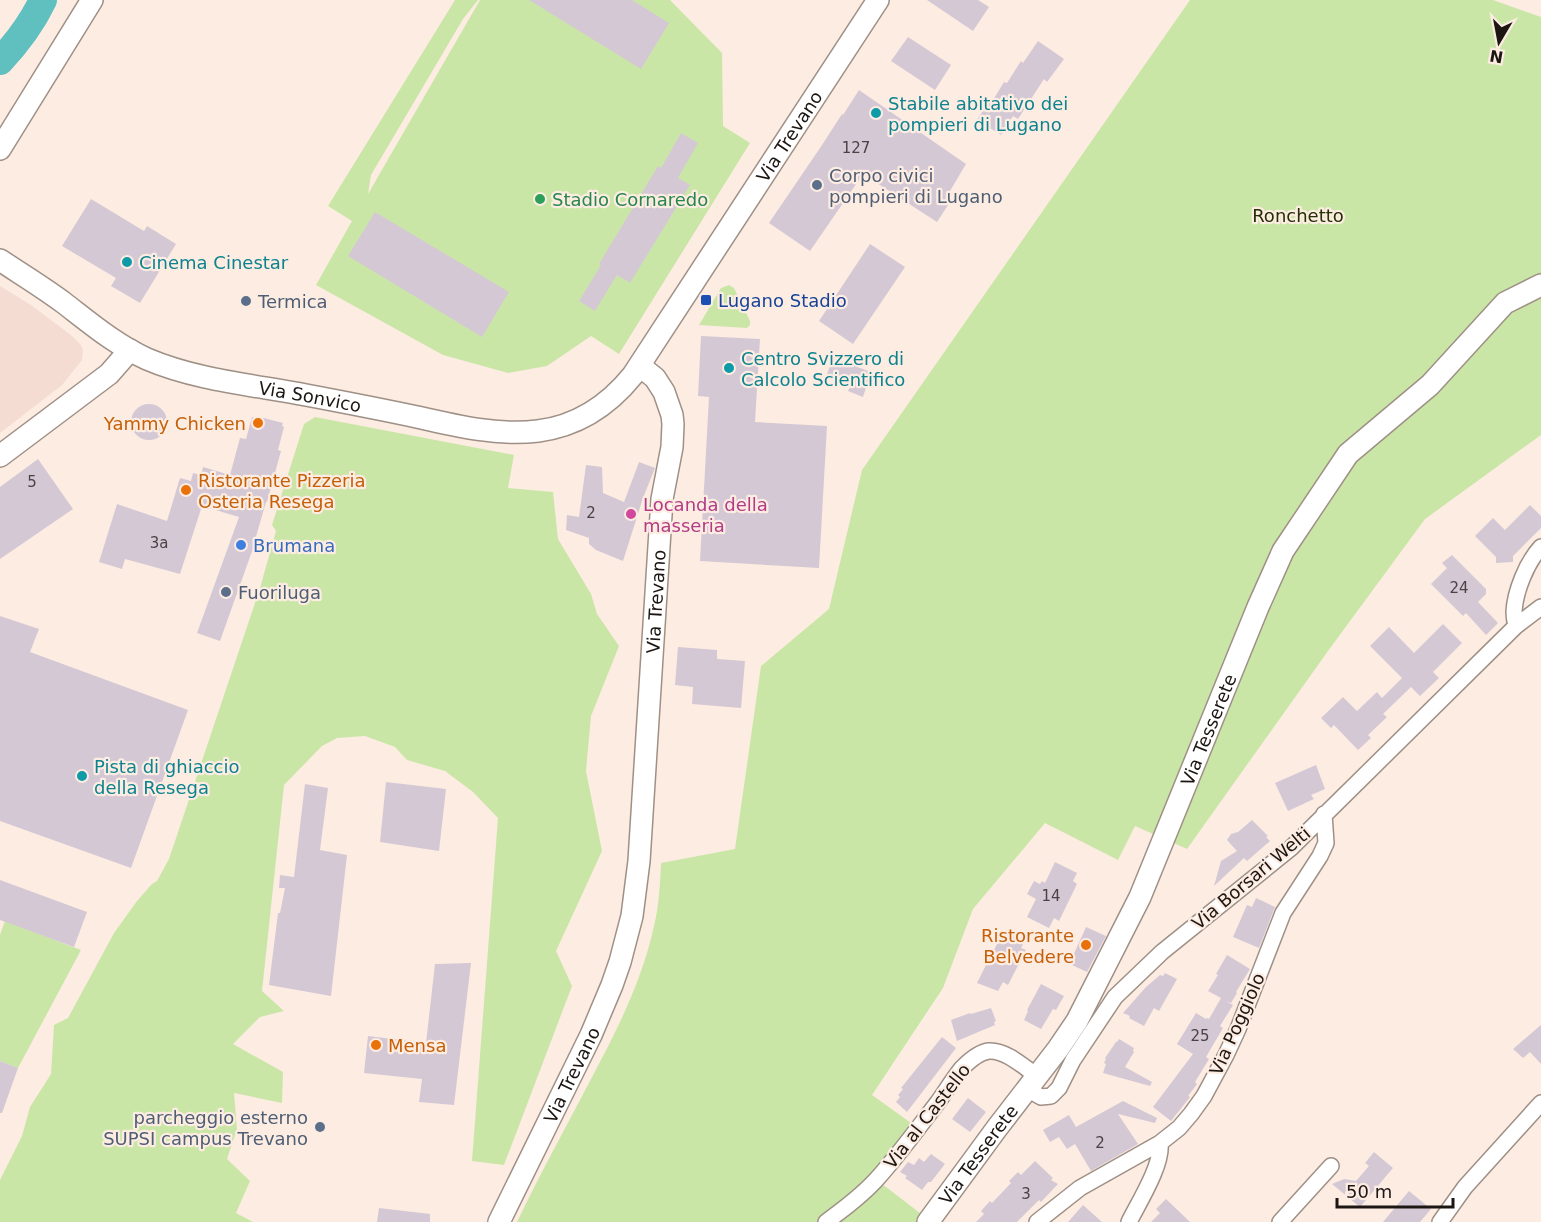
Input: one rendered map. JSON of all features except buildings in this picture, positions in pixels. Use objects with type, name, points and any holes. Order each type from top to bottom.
[{"type":"main road","points":[[0,149],[92,0]]},
{"type":"main road","name":"Via Trevano","points":[[499,1222],[602,1012],[620,962],[634,900],[639,861],[663,499],[673,432],[672,415],[664,392],[655,378],[640,366],[726,230],[878,0]]},
{"type":"main road","name":"Via Sonvico","points":[[0,260],[62,301],[94,327],[147,359],[193,373],[455,425],[511,432],[555,428],[580,419],[610,401],[640,366]]},
{"type":"main road","name":"Via Tesserete","points":[[928,1222],[1077,1021],[1140,897],[1283,551],[1348,454],[1430,385],[1505,303],[1541,285]]},
{"type":"main road","points":[[0,456],[109,374],[130,350]]},
{"type":"street","points":[[1516,626],[1514,611],[1521,580],[1533,555],[1541,547]]},
{"type":"street","name":"Via Borsari Welti","points":[[1032,1082],[1041,1097],[1051,1096],[1059,1088],[1073,1060],[1115,997],[1162,952],[1292,848],[1516,626],[1541,607]]},
{"type":"street","name":"Via Poggiolo","points":[[1037,1222],[1080,1188],[1160,1143],[1179,1128],[1204,1096],[1238,1029],[1283,913],[1326,843],[1324,814]]},
{"type":"street","name":"Via al Castello","points":[[826,1222],[854,1202],[876,1179],[918,1128],[962,1068],[981,1053],[990,1051],[1010,1057],[1032,1082]]},
{"type":"street","points":[[1440,1222],[1465,1186],[1541,1103]]},
{"type":"street","points":[[1129,1222],[1155,1169],[1161,1151],[1160,1143]]},
{"type":"street","points":[[1280,1222],[1331,1166]]},
{"type":"shaded area","points":[[0,286],[31,305],[72,336],[83,349],[82,360],[62,385],[0,433]]},
{"type":"green space","name":"Stadio Cornaredo","points":[[455,0],[478,0],[463,19],[371,175],[368,194],[480,0],[670,0],[722,53],[723,126],[750,143],[619,354],[591,336],[547,366],[508,373],[443,355],[316,285],[352,221],[328,206]]},
{"type":"green space","name":"Ronchetto","points":[[1190,0],[1493,0],[1541,17],[1541,435],[1425,519],[1187,849],[1135,826],[1118,860],[1045,823],[973,909],[943,988],[872,1095],[918,1128],[877,1180],[929,1220],[928,1222],[517,1222],[610,1042],[636,986],[656,918],[661,863],[735,849],[761,666],[829,609],[862,470]]},
{"type":"green space","points":[[729,285],[734,288],[750,325],[747,328],[699,325],[721,288]]},
{"type":"green space","points":[[315,417],[514,455],[508,488],[553,492],[558,539],[591,594],[597,614],[619,646],[591,716],[586,771],[602,851],[556,951],[572,986],[504,1165],[472,1161],[498,818],[473,792],[445,771],[407,760],[395,747],[365,736],[337,738],[322,746],[284,785],[262,991],[284,1011],[260,1017],[233,1044],[283,1072],[282,1103],[234,1093],[237,1129],[227,1159],[250,1181],[236,1213],[253,1222],[0,1222],[0,1180],[22,1136],[30,1107],[51,1074],[54,1025],[68,1018],[114,933],[137,901],[157,881],[169,859],[260,588],[276,531],[272,525],[304,424]]},
{"type":"green space","points":[[5,921],[81,950],[18,1068],[0,1061],[0,935]]},
{"type":"waterway","points":[[0,61],[24,32],[43,0]]},
{"type":"place","name":"Stabile abitativo dei pompieri di Lugano","points":[[876,113]]},
{"type":"place","name":"Corpo civici pompieri di Lugano","points":[[817,185]]},
{"type":"place","name":"Stadio Cornaredo","points":[[540,199]]},
{"type":"place","name":"Cinema Cinestar","points":[[127,262]]},
{"type":"place","name":"Lugano Stadio","points":[[706,300]]},
{"type":"place","name":"Termica","points":[[246,301]]},
{"type":"place","name":"Centro Svizzero di Calcolo Scientifico","points":[[729,368]]},
{"type":"place","name":"Yammy Chicken","points":[[258,423]]},
{"type":"place","name":"Ristorante Pizzeria Osteria Resega","points":[[186,490]]},
{"type":"place","name":"Locanda della masseria","points":[[631,514]]},
{"type":"place","name":"Brumana","points":[[241,545]]},
{"type":"place","name":"Fuoriluga","points":[[226,592]]},
{"type":"place","name":"Pista di ghiaccio della Resega","points":[[82,776]]},
{"type":"place","name":"Ristorante Belvedere","points":[[1086,945]]},
{"type":"place","name":"Mensa","points":[[376,1045]]},
{"type":"place","name":"parcheggio esterno SUPSI campus Trevano","points":[[320,1127]]}]
